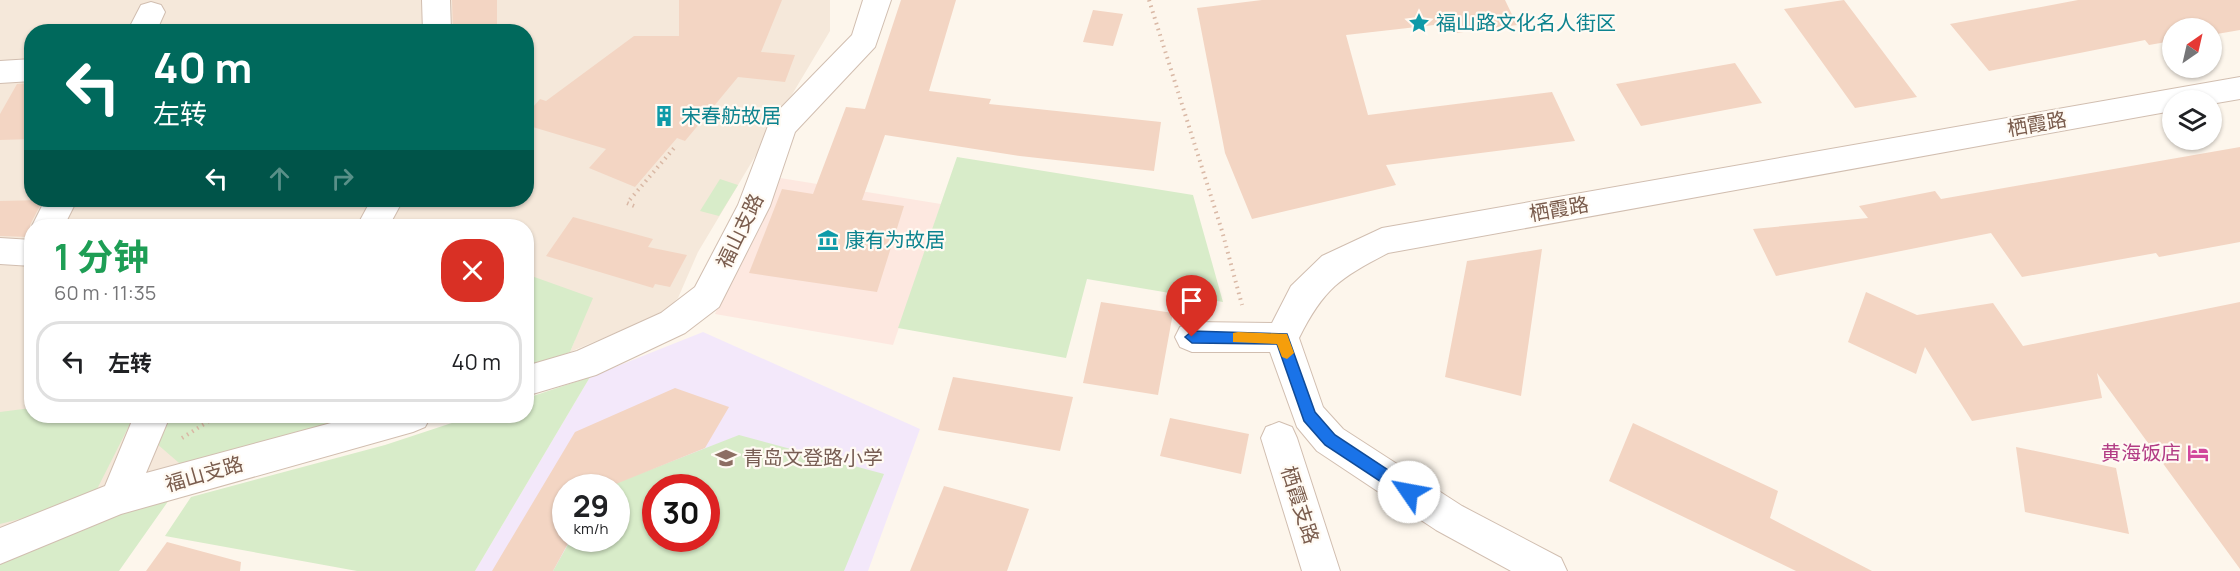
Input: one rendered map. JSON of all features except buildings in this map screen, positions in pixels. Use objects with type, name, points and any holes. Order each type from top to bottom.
[{"type":"street","points":[[436,0],[437,24]]},
{"type":"street","name":"福山支路","points":[[534,379],[584,364],[673,323],[707,297],[754,206],[782,126],[865,40],[877,0]]},
{"type":"street","points":[[0,72],[24,70]]},
{"type":"street","name":"栖霞路","points":[[1266,338],[1303,296],[1334,266],[1382,241],[2240,88]]},
{"type":"street","points":[[0,251],[24,252]]},
{"type":"street","points":[[1192,337],[1266,338],[1309,416],[1330,440],[1449,518],[1548,571]]},
{"type":"street","points":[[118,498],[149,423]]},
{"type":"street","name":"福山支路","points":[[0,546],[118,498],[388,423]]},
{"type":"street","name":"栖霞支路","points":[[1279,438],[1321,571]]},
{"type":"path","points":[[1149,0],[1222,231],[1266,338]]},
{"type":"path","points":[[634,206],[627,203],[675,147]]},
{"type":"shaded area","points":[[0,0],[830,0],[830,31],[698,252],[678,298],[665,312],[570,352],[575,340],[534,355],[534,219],[24,219],[24,423],[348,423],[0,531]]},
{"type":"shaded area","points":[[774,177],[941,204],[893,345],[715,314]]},
{"type":"shaded area","name":"青岛文登路小学","points":[[703,332],[920,429],[868,571],[475,571],[590,377]]},
{"type":"green space","points":[[957,157],[1193,195],[1223,302],[1087,279],[1066,358],[898,328]]},
{"type":"green space","points":[[720,179],[738,185],[719,216],[700,211]]},
{"type":"green space","points":[[534,277],[593,298],[570,352],[534,366]]},
{"type":"green space","points":[[590,377],[475,571],[357,571],[165,536],[191,497],[385,445],[452,423],[534,423],[534,396]]},
{"type":"green space","points":[[24,409],[24,423],[130,423],[91,501],[0,524],[0,412]]},
{"type":"green space","points":[[167,423],[363,423],[186,469],[156,443]]},
{"type":"green space","points":[[739,435],[884,474],[844,571],[553,571],[564,552],[630,552],[630,478]]},
{"type":"green space","points":[[169,500],[119,571],[0,571],[0,560],[117,511]]},
{"type":"slow traffic","points":[[1238,338],[1282,338],[1287,353]]},
{"type":"place","name":"福山路文化名人街区","points":[[1419,23]]},
{"type":"place","name":"宋春舫故居","points":[[664,116]]},
{"type":"place","name":"康有为故居","points":[[828,240]]},
{"type":"place","name":"黄海饭店","points":[[2198,453]]},
{"type":"place","name":"青岛文登路小学","points":[[726,458]]},
{"type":"route","points":[[1192,337],[1282,338],[1309,416],[1330,440],[1409,492]]}]
